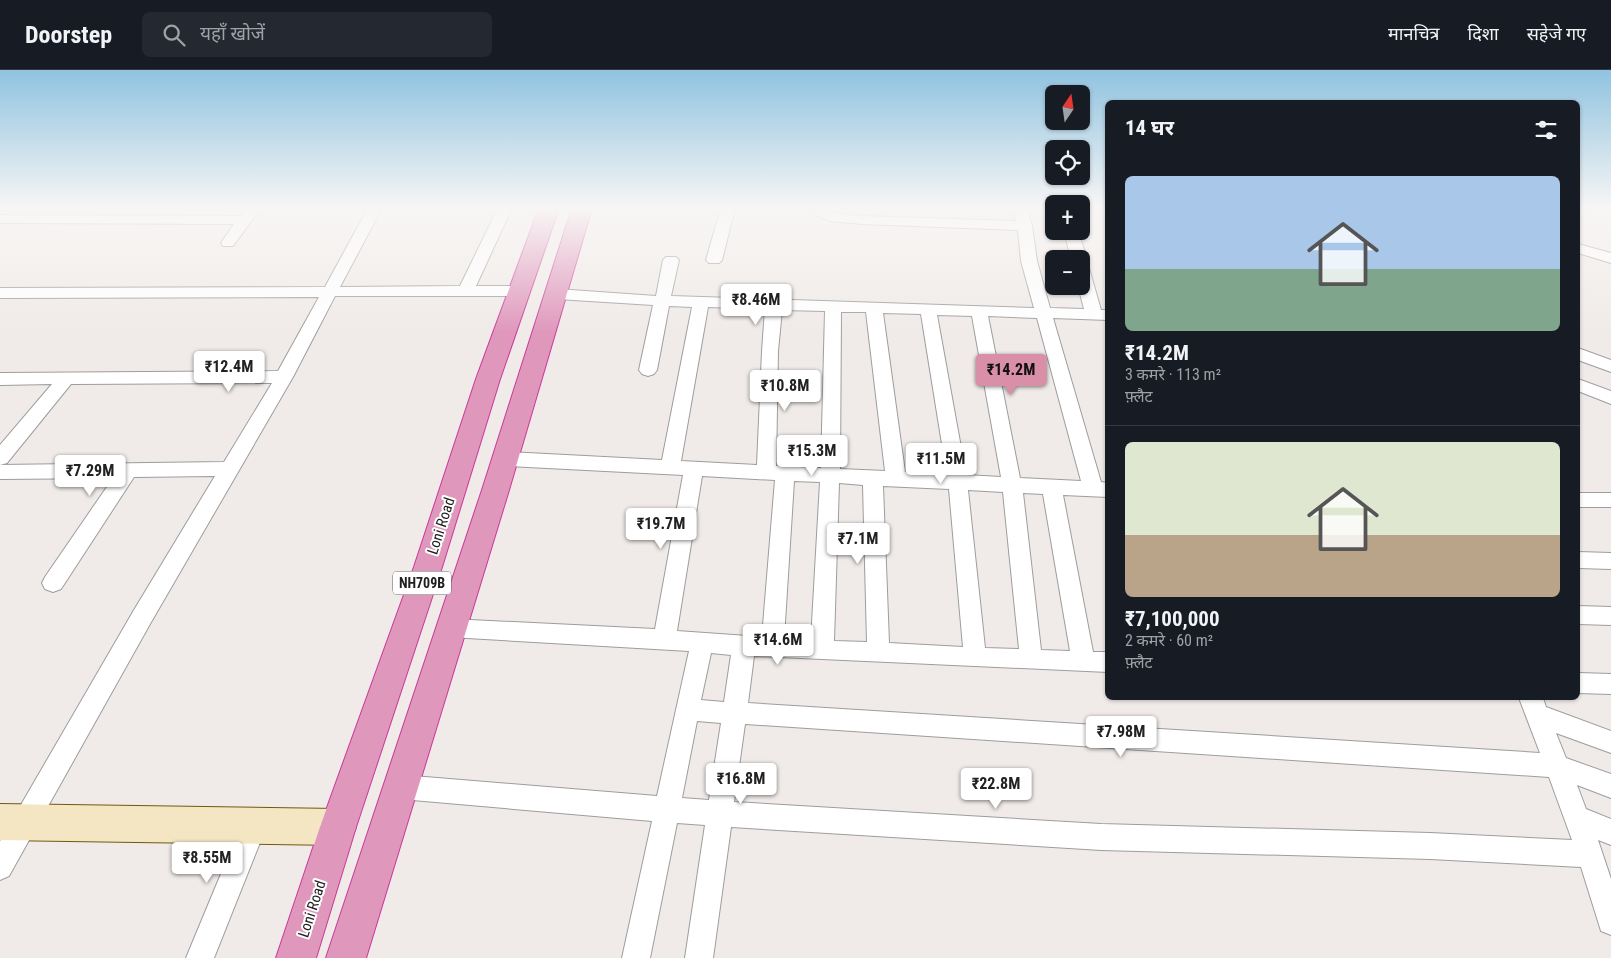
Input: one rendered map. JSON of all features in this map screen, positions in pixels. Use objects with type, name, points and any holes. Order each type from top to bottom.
[{"type":"highway","name":"Loni Road","points":[[296,958],[338,827],[534,249]]},
{"type":"highway","name":"NH709B","points":[[346,958],[450,628],[506,459],[570,249]]},
{"type":"street","points":[[0,867],[14,821],[142,617],[230,469],[284,377],[353,249]]},
{"type":"street","points":[[466,291],[486,249]]},
{"type":"street","points":[[714,260],[717,249]]},
{"type":"street","points":[[506,459],[1100,490],[1044,314],[1029,261],[1028,249]]},
{"type":"street","points":[[1583,249],[1611,258]]},
{"type":"street","points":[[648,370],[671,260]]},
{"type":"street","points":[[557,294],[662,301],[1101,315],[1090,289]]},
{"type":"street","points":[[0,293],[519,291]]},
{"type":"street","points":[[670,468],[701,302]]},
{"type":"street","points":[[772,647],[776,473],[770,351],[774,304]]},
{"type":"street","points":[[822,650],[830,476],[833,306]]},
{"type":"street","points":[[874,308],[896,480]]},
{"type":"street","points":[[928,310],[958,483],[975,657]]},
{"type":"street","points":[[979,312],[1012,486],[1031,660]]},
{"type":"street","points":[[1580,355],[1611,366]]},
{"type":"street","points":[[0,379],[284,377]]},
{"type":"street","points":[[0,458],[66,379]]},
{"type":"street","points":[[1580,386],[1611,398]]},
{"type":"street","points":[[664,639],[694,468]]},
{"type":"street","points":[[0,472],[230,469]]},
{"type":"street","points":[[53,584],[128,471]]},
{"type":"street","points":[[873,478],[878,651]]},
{"type":"street","points":[[1052,488],[1083,661]]},
{"type":"street","points":[[1580,560],[1611,561]]},
{"type":"street","points":[[1580,615],[1611,616]]},
{"type":"street","points":[[450,628],[702,641],[744,646],[1105,662]]},
{"type":"street","points":[[636,958],[702,641]]},
{"type":"street","points":[[699,958],[744,646]]},
{"type":"street","points":[[1580,683],[1611,684]]},
{"type":"street","points":[[1535,706],[1611,742]]},
{"type":"street","points":[[1535,706],[1590,854],[1609,912]]},
{"type":"street","points":[[688,710],[1557,766],[1611,786]]},
{"type":"street","points":[[401,787],[720,814],[1101,837],[1430,846],[1590,854]]},
{"type":"street","points":[[1577,818],[1611,832]]},
{"type":"street","points":[[14,821],[338,827]]},
{"type":"street","points":[[200,958],[254,825]]}]
